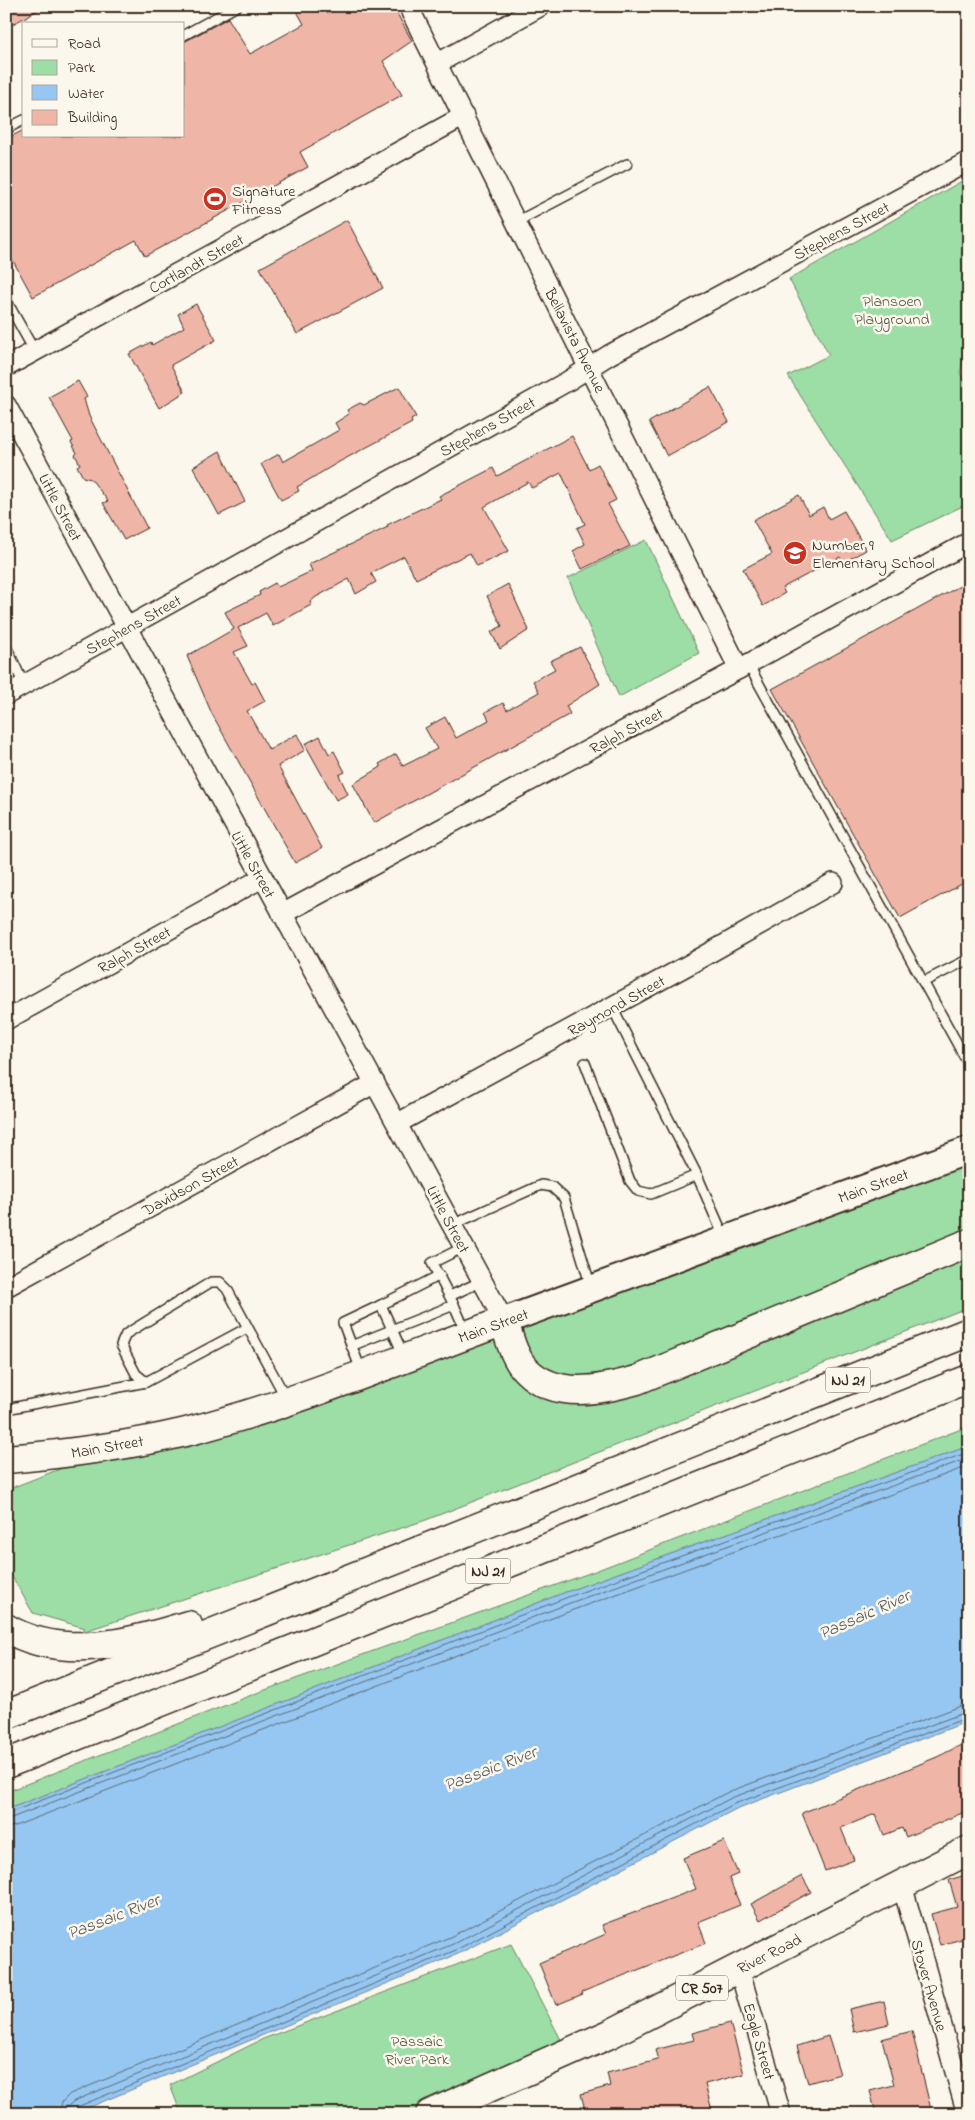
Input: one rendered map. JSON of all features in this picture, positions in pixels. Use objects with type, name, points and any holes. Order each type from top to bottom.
[{"type":"main road","points":[[504,1321],[515,1353],[526,1370],[544,1383],[566,1390],[590,1391],[637,1380],[969,1243]]},
{"type":"main road","name":"Main Street","points":[[6,1459],[120,1446],[185,1432],[287,1401],[504,1321]]},
{"type":"main road","name":"NJ 21","points":[[6,1715],[969,1332]]},
{"type":"main road","name":"NJ 21","points":[[6,1764],[969,1379]]},
{"type":"main road","points":[[6,1628],[42,1641],[69,1645],[98,1646],[147,1637],[562,1494]]},
{"type":"main road","name":"River Road","points":[[430,2114],[610,2034],[969,1850]]},
{"type":"street","points":[[438,63],[541,6]]},
{"type":"street","name":"Bellavista Avenue","points":[[409,9],[438,63],[590,368],[744,667]]},
{"type":"street","name":"Cortlandt Street","points":[[6,368],[464,116]]},
{"type":"street","name":"Stephens Street","points":[[6,695],[590,368],[609,355],[969,161]]},
{"type":"street","name":"Little Street","points":[[6,405],[504,1321]]},
{"type":"street","name":"Ralph Street","points":[[282,914],[744,667],[969,542]]},
{"type":"street","name":"Ralph Street","points":[[6,1020],[262,878]]},
{"type":"street","name":"Raymond Street","points":[[398,1123],[833,883]]},
{"type":"street","name":"Davidson Street","points":[[6,1287],[375,1083]]},
{"type":"street","name":"Main Street","points":[[504,1321],[969,1150]]},
{"type":"street","name":"Stover Avenue","points":[[902,1885],[967,2114]]},
{"type":"street","name":"Eagle Street","points":[[739,1969],[781,2114]]},
{"type":"lane","points":[[185,34],[237,6]]},
{"type":"lane","points":[[6,129],[22,121]]},
{"type":"lane","points":[[516,222],[627,164]]},
{"type":"lane","points":[[6,300],[35,352]]},
{"type":"lane","points":[[6,646],[24,685]]},
{"type":"lane","points":[[744,667],[969,1065]]},
{"type":"lane","points":[[923,982],[969,959]]},
{"type":"lane","points":[[612,1006],[697,1175],[725,1240]]},
{"type":"lane","points":[[585,1063],[630,1181],[638,1191],[651,1194],[697,1175]]},
{"type":"lane","points":[[452,1225],[541,1186],[552,1187],[564,1198],[592,1289]]},
{"type":"lane","points":[[464,1248],[432,1262],[452,1300],[467,1335]]},
{"type":"lane","points":[[362,1374],[344,1323],[440,1275]]},
{"type":"lane","points":[[352,1346],[393,1330],[452,1300],[482,1281]]},
{"type":"lane","points":[[146,1382],[136,1374],[121,1345],[126,1334],[211,1282],[220,1282],[227,1289],[287,1401]]},
{"type":"lane","points":[[381,1305],[404,1358]]},
{"type":"lane","points":[[6,1409],[146,1382],[247,1328]]},
{"type":"green space","name":"Plansoen Playground","points":[[969,177],[969,345],[967,346],[960,373],[969,390],[969,503],[892,540],[788,376],[829,355],[789,279]]},
{"type":"green space","points":[[646,540],[699,653],[619,697],[568,578]]},
{"type":"green space","points":[[969,1157],[969,1307],[426,1520],[82,1632],[85,1628],[33,1613],[6,1566],[6,1490],[75,1463]]},
{"type":"green space","points":[[969,1426],[969,1446],[566,1592],[6,1810],[6,1792],[254,1694],[595,1571]]},
{"type":"green space","name":"Passaic River Park","points":[[511,1944],[568,2053],[430,2114],[181,2114],[170,2085],[263,2039]]},
{"type":"water","name":"Passaic River","points":[[969,1446],[969,1721],[736,1809],[458,1954],[73,2114],[6,2114],[6,1810],[566,1592]]},
{"type":"building","points":[[6,6],[45,6],[6,28]]},
{"type":"building","points":[[294,6],[393,6],[412,41],[383,61],[402,95],[300,152],[308,167],[145,256],[136,240],[33,297],[6,248],[6,139],[22,131],[22,138],[185,138],[185,41],[228,18],[250,54],[304,24]]},
{"type":"building","points":[[347,220],[383,288],[297,334],[260,268]]},
{"type":"building","points":[[196,304],[216,340],[171,365],[185,392],[159,408],[129,354],[151,342],[152,345],[184,327],[178,314]]},
{"type":"building","points":[[78,381],[87,397],[84,399],[89,416],[147,528],[124,540],[103,503],[108,501],[91,479],[83,477],[77,466],[80,464],[71,442],[73,441],[49,397]]},
{"type":"building","points":[[399,387],[416,417],[411,420],[412,423],[339,462],[297,487],[299,491],[281,500],[261,464],[279,454],[283,462],[339,430],[335,423],[349,414],[347,410],[360,403],[364,405]]},
{"type":"building","points":[[710,387],[729,422],[667,456],[649,422]]},
{"type":"building","points":[[572,436],[589,469],[598,464],[616,500],[608,504],[630,546],[582,569],[573,551],[585,544],[577,528],[585,524],[561,473],[532,488],[528,482],[484,507],[509,551],[477,566],[470,553],[416,579],[404,556],[371,573],[376,582],[356,594],[349,579],[316,597],[310,602],[311,605],[273,626],[266,613],[238,628],[248,646],[234,652],[252,684],[255,682],[265,701],[247,711],[269,750],[297,734],[305,750],[278,766],[322,848],[295,863],[212,714],[187,656],[234,629],[225,612],[260,595],[259,592],[275,583],[278,587],[312,571],[309,564],[388,527],[387,525],[441,499],[439,496],[493,468],[497,476]]},
{"type":"building","points":[[220,451],[245,502],[219,515],[193,467]]},
{"type":"building","points":[[799,495],[809,515],[823,507],[829,519],[844,511],[866,550],[844,562],[840,557],[782,588],[785,593],[763,606],[743,569],[772,554],[753,520]]},
{"type":"building","points":[[969,581],[969,880],[900,918],[772,689]]},
{"type":"building","points":[[508,584],[529,630],[500,649],[491,632],[502,626],[487,596]]},
{"type":"building","points":[[580,647],[600,684],[566,706],[570,714],[374,823],[353,784],[381,767],[379,764],[396,754],[403,766],[437,749],[425,728],[445,717],[456,738],[489,720],[485,712],[503,703],[507,710],[539,692],[533,681],[555,669],[550,661]]},
{"type":"building","points":[[320,736],[329,754],[334,751],[345,772],[339,775],[348,794],[336,800],[305,744]]},
{"type":"building","points":[[969,1741],[969,1810],[906,1837],[902,1828],[884,1835],[875,1814],[841,1828],[854,1860],[825,1871],[802,1813],[937,1757]]},
{"type":"building","points":[[724,1841],[738,1874],[729,1878],[740,1905],[698,1922],[706,1943],[582,1992],[583,1994],[556,2005],[539,1963],[606,1934],[602,1925],[696,1889],[683,1858]]},
{"type":"building","points":[[969,1874],[969,1937],[940,1945],[931,1914],[957,1907],[949,1880]]},
{"type":"building","points":[[802,1876],[811,1892],[760,1920],[751,1904]]},
{"type":"building","points":[[884,2001],[889,2024],[854,2032],[849,2009]]},
{"type":"building","points":[[730,2023],[744,2074],[705,2084],[713,2114],[586,2114],[581,2094],[610,2086],[607,2073],[658,2060],[655,2050],[694,2040],[692,2033]]},
{"type":"building","points":[[912,2031],[932,2114],[876,2114],[870,2091],[894,2085],[882,2039]]},
{"type":"building","points":[[828,2036],[840,2074],[808,2083],[797,2046]]},
{"type":"place","name":"Signature Fitness","points":[[215,199]]},
{"type":"place","name":"Number 9 Elementary School","points":[[795,553]]}]
